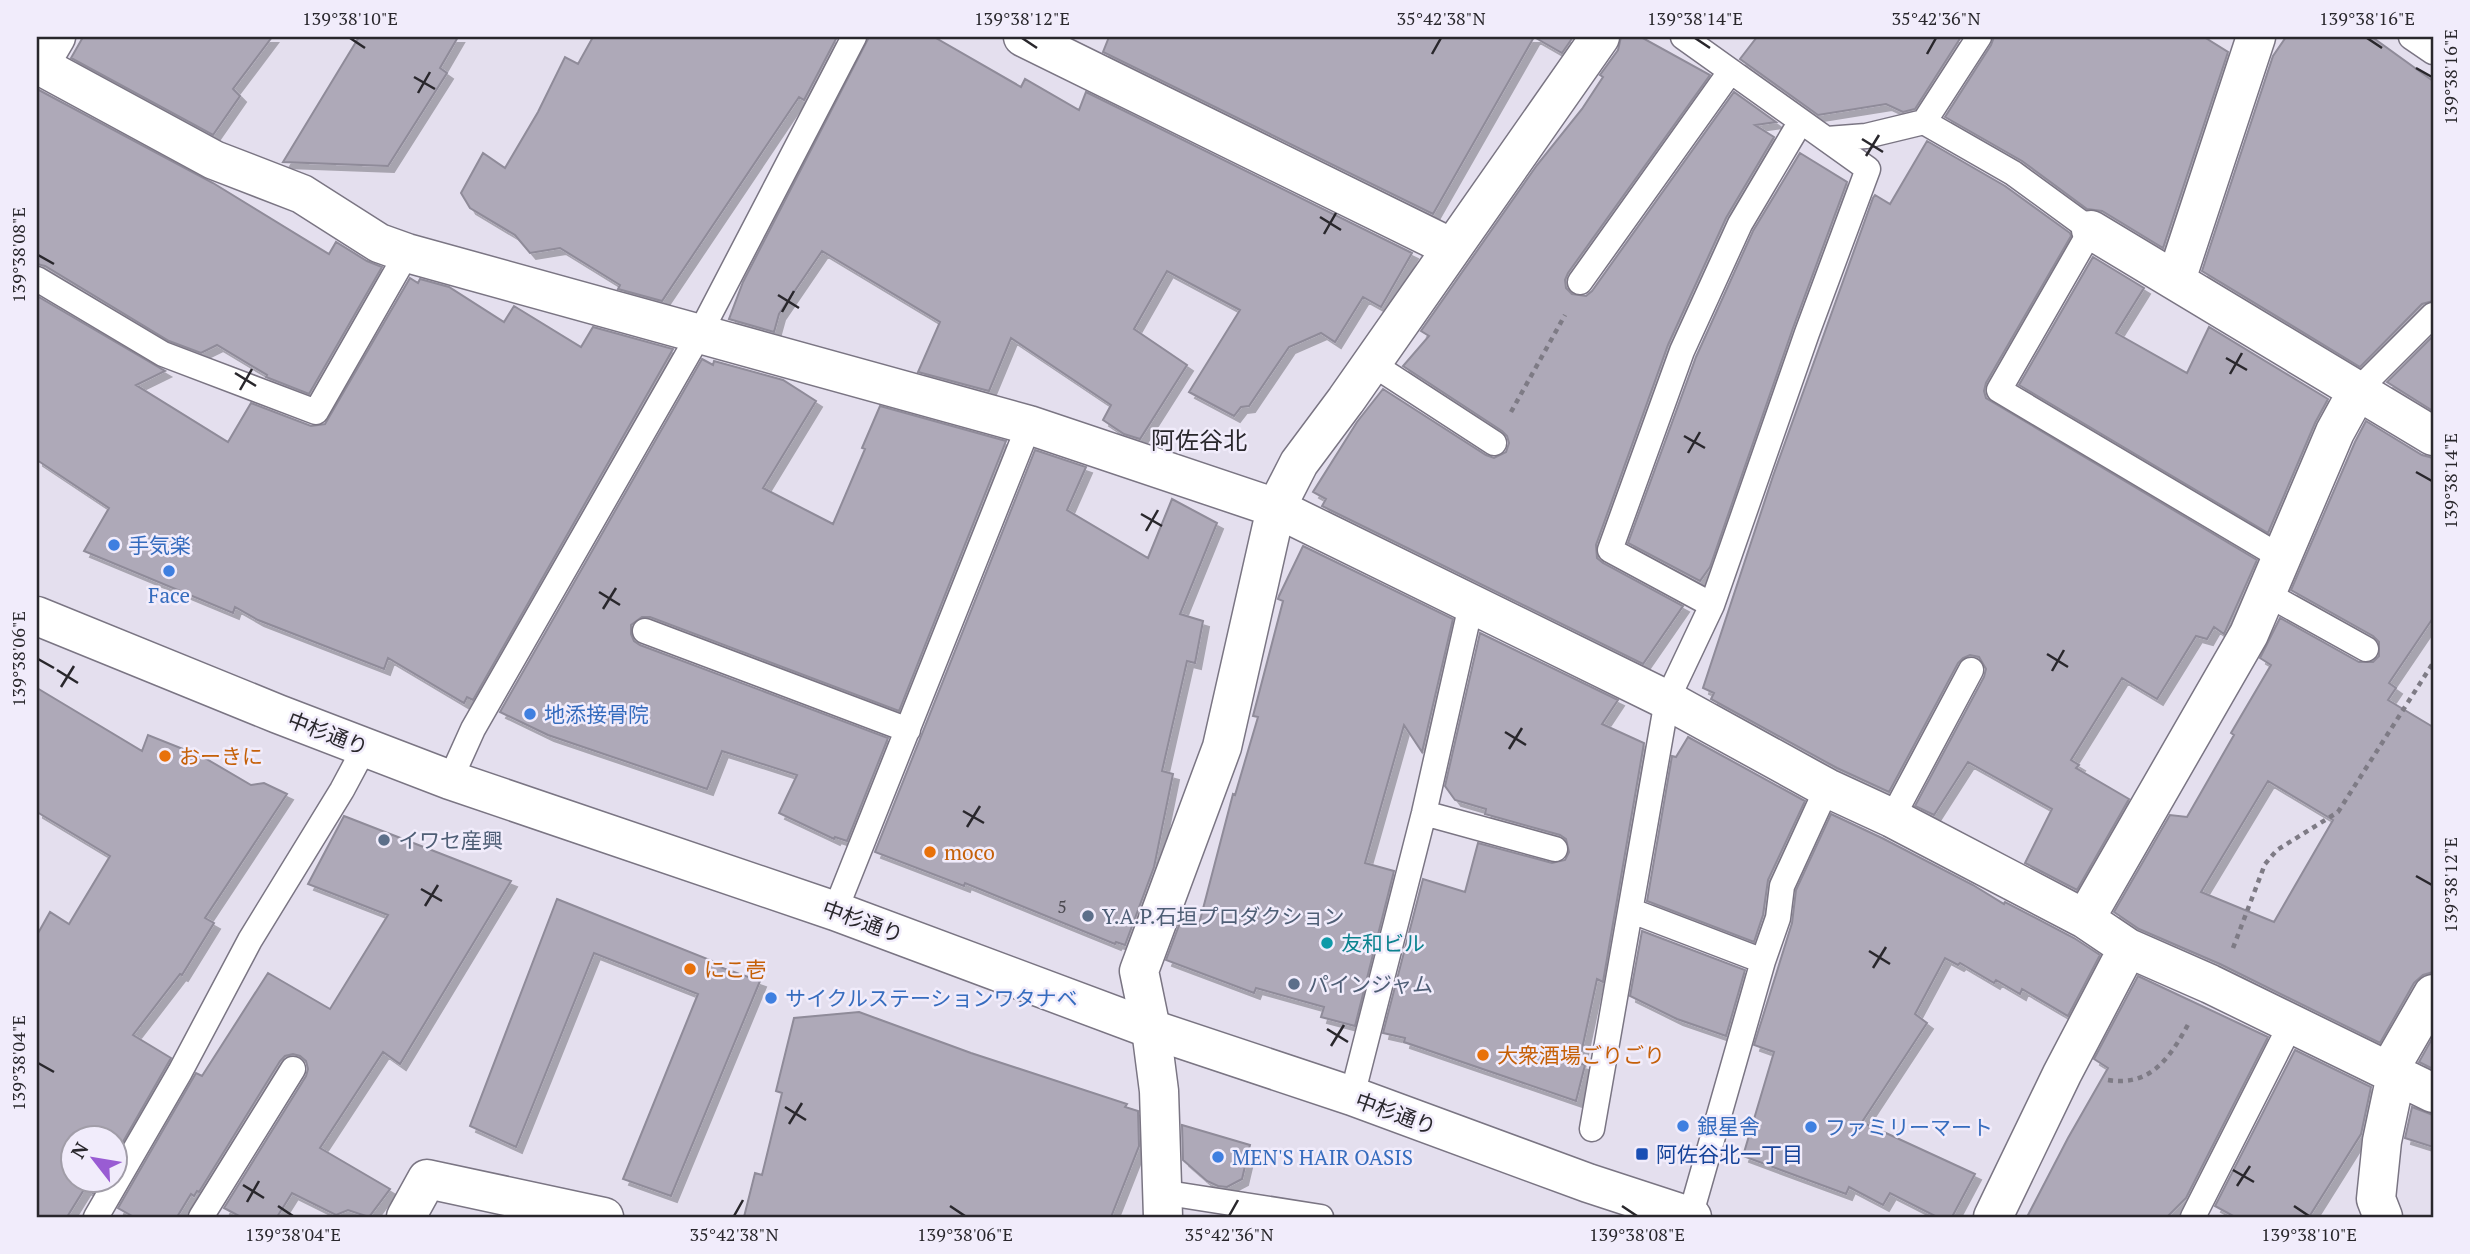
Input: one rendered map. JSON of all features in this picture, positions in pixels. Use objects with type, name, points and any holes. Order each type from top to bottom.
[{"type":"street","points":[[1023,37],[1452,248]]},
{"type":"street","points":[[1162,1205],[1159,1091],[1151,1030],[1139,971],[1222,747],[1276,508],[1299,463],[1600,37]]},
{"type":"street","points":[[2176,280],[2256,37]]},
{"type":"street","points":[[44,56],[214,160],[302,194],[379,243],[1029,425],[1276,508],[1667,700],[1828,788],[1892,818],[2085,919],[2128,948],[2210,984],[2433,1093]]},
{"type":"street","points":[[2091,230],[2433,436]]},
{"type":"street","points":[[2085,919],[2249,634],[2335,432],[2358,390]]},
{"type":"street","name":"中杉通り","points":[[37,616],[450,780],[835,911],[1151,1030],[1352,1096],[1588,1183],[1691,1217]]},
{"type":"street","points":[[1993,1217],[2062,1074],[2128,948]]},
{"type":"street","points":[[2383,1217],[2376,1199],[2392,1074],[2433,994]]},
{"type":"street","points":[[406,1217],[426,1179],[604,1217]]},
{"type":"lane","points":[[450,780],[473,729],[700,333],[854,37]]},
{"type":"lane","points":[[1592,1129],[1667,700],[1712,605],[1807,333],[1868,169],[1683,37]]},
{"type":"lane","points":[[1827,139],[1866,136],[1924,122],[1979,37]]},
{"type":"lane","points":[[2411,37],[2433,52]]},
{"type":"lane","points":[[1580,282],[1730,72]]},
{"type":"lane","points":[[1712,605],[1610,550],[1682,351],[1740,225],[1801,121]]},
{"type":"lane","points":[[1924,122],[2012,173],[2091,230],[1999,390],[2282,558]]},
{"type":"lane","points":[[37,279],[163,354],[316,412],[407,253]]},
{"type":"lane","points":[[2358,390],[2433,315]]},
{"type":"lane","points":[[1371,363],[1494,443]]},
{"type":"lane","points":[[835,911],[1029,425]]},
{"type":"lane","points":[[2267,594],[2366,649]]},
{"type":"lane","points":[[1352,1096],[1424,813],[1472,605]]},
{"type":"lane","points":[[645,631],[908,730]]},
{"type":"lane","points":[[1892,818],[1971,670]]},
{"type":"lane","points":[[96,1217],[180,1072],[250,940],[342,790],[365,747]]},
{"type":"lane","points":[[1691,1217],[1763,961],[1778,918],[1782,886],[1828,788]]},
{"type":"lane","points":[[1424,813],[1555,849]]},
{"type":"lane","points":[[1632,911],[1763,961]]},
{"type":"lane","points":[[2193,1217],[2291,1024]]},
{"type":"lane","points":[[201,1217],[293,1069]]},
{"type":"lane","points":[[1162,1205],[1321,1217]]},
{"type":"path","points":[[1494,443],[1580,282]]},
{"type":"path","points":[[2062,1074],[2127,1083],[2156,1070],[2180,1040],[2210,984],[2226,964],[2265,864],[2277,850],[2338,811],[2433,663]]},
{"type":"building","points":[[83,37],[272,37],[233,89],[240,96],[213,135],[71,58]]},
{"type":"building","points":[[359,37],[458,37],[440,68],[447,73],[388,166],[283,162]]},
{"type":"building","points":[[593,37],[837,37],[804,100],[799,97],[662,301],[618,289],[620,285],[560,248],[530,253],[515,235],[470,208],[461,193],[483,153],[505,168],[538,112],[565,57],[578,64]]},
{"type":"building","points":[[869,37],[934,37],[1021,87],[1025,79],[1079,110],[1086,92],[1412,253],[1381,307],[1363,297],[1335,342],[1321,333],[1289,347],[1249,406],[1241,407],[1234,416],[1189,392],[1240,310],[1167,271],[1134,329],[1187,365],[1140,439],[1124,434],[1103,420],[1111,405],[1011,338],[989,391],[918,372],[940,322],[822,251],[779,314],[774,332],[729,319],[743,282]]},
{"type":"building","points":[[1109,37],[1534,37],[1433,214],[1103,52]]},
{"type":"building","points":[[1534,37],[1573,37],[1562,53]]},
{"type":"building","points":[[1621,37],[1641,37],[1710,75],[1568,273],[1566,288],[1572,294],[1586,296],[1592,291],[1734,92],[1776,122],[1755,125],[1774,137],[1726,218],[1668,345],[1596,545],[1597,558],[1603,563],[1683,606],[1643,664],[1322,506],[1326,499],[1313,492],[1357,422],[1383,389],[1486,455],[1494,458],[1506,452],[1509,443],[1502,431],[1403,366],[1429,336],[1421,331],[1537,165],[1582,109],[1603,77],[1600,75],[1618,50]]},
{"type":"building","points":[[1757,37],[1961,37],[1915,109],[1903,112],[1886,104],[1818,115],[1740,59]]},
{"type":"building","points":[[1994,37],[2204,37],[2228,52],[2163,248],[2102,211],[2087,209],[2022,161],[1945,117]]},
{"type":"building","points":[[2286,37],[2372,37],[2433,81],[2433,301],[2422,304],[2360,367],[2202,271],[2273,56]]},
{"type":"building","points":[[37,89],[213,183],[329,254],[336,242],[382,267],[309,394],[266,377],[267,375],[217,345],[201,353],[169,341],[45,266],[37,264]]},
{"type":"building","points":[[1927,141],[2005,186],[2071,236],[1986,383],[1986,398],[2257,560],[2224,634],[2214,627],[2207,639],[2196,636],[2157,699],[2122,678],[2071,760],[2079,765],[2076,768],[2129,799],[2077,890],[2025,863],[2052,809],[1968,762],[1934,815],[1915,806],[1984,677],[1986,669],[1979,657],[1970,655],[1958,663],[1889,792],[1837,768],[1711,699],[1714,693],[1703,688],[1773,476],[1873,198],[1875,195],[1890,204]]},
{"type":"building","points":[[1800,153],[1847,182],[1710,567],[1700,581],[1628,543],[1696,357],[1753,231]]},
{"type":"building","points":[[2093,257],[2144,288],[2116,333],[2187,373],[2209,327],[2328,399],[2268,533],[2019,385]]},
{"type":"building","points":[[410,278],[418,283],[420,279],[449,287],[504,322],[514,306],[581,347],[593,327],[673,349],[473,700],[467,697],[464,703],[388,658],[384,669],[258,620],[235,607],[233,613],[84,551],[109,508],[37,460],[37,296],[165,371],[136,385],[228,442],[251,403],[311,426],[325,424]]},
{"type":"building","points":[[2433,336],[2433,411],[2387,382]]},
{"type":"building","points":[[702,359],[713,365],[714,361],[783,380],[816,401],[763,488],[833,524],[880,406],[1006,441],[899,711],[650,617],[642,617],[631,625],[634,641],[640,645],[888,738],[847,841],[835,837],[834,839],[779,813],[797,775],[722,751],[707,789],[548,735],[500,712]]},
{"type":"building","points":[[2366,421],[2422,455],[2433,458],[2433,618],[2389,683],[2396,688],[2388,700],[2433,727],[2433,972],[2423,975],[2414,983],[2380,1043],[2220,964],[2139,929],[2114,912],[2170,815],[2187,817],[2234,735],[2231,733],[2271,665],[2260,658],[2280,618],[2359,662],[2373,662],[2379,656],[2379,642],[2373,636],[2291,590]],"holes":[[[2268,781],[2333,820],[2274,922],[2201,892]]]},
{"type":"building","points":[[1035,450],[1086,467],[1067,510],[1148,558],[1172,499],[1217,523],[1180,614],[1203,621],[1195,663],[1187,661],[1162,771],[1173,774],[1154,867],[1125,945],[1115,944],[965,883],[964,886],[875,852]]},
{"type":"building","points":[[1303,546],[1453,619],[1422,752],[1404,725],[1365,863],[1394,871],[1355,1026],[1321,1017],[1324,1007],[1256,988],[1254,993],[1166,960],[1181,920],[1199,924],[1233,794],[1235,795],[1258,717],[1253,716],[1283,601],[1278,599]]},
{"type":"building","points":[[1480,633],[1618,700],[1602,724],[1644,743],[1603,982],[1597,979],[1579,1063],[1585,1065],[1576,1101],[1404,1042],[1405,1038],[1383,1033],[1423,879],[1465,892],[1478,843],[1552,863],[1565,860],[1569,852],[1566,839],[1560,835],[1485,814],[1486,809],[1455,800],[1445,786]]},
{"type":"building","points":[[37,688],[142,751],[148,735],[203,757],[251,785],[264,783],[287,794],[205,918],[214,923],[182,975],[180,974],[133,1035],[171,1058],[130,1130],[130,1124],[60,1124],[60,1194],[81,1194],[67,1217],[37,1217],[37,935],[50,912],[69,924],[110,856],[37,812]]},
{"type":"building","points":[[1688,737],[1805,801],[1768,880],[1763,915],[1754,942],[1647,901],[1672,756],[1676,757]]},
{"type":"building","points":[[1831,814],[1973,885],[2004,904],[2005,902],[2074,938],[2100,955],[2068,1016],[2022,989],[2020,994],[1996,980],[1994,983],[1960,963],[1958,965],[1945,958],[1915,1014],[1927,1023],[1862,1122],[1975,1174],[1952,1217],[1937,1217],[1890,1193],[1883,1205],[1849,1187],[1846,1194],[1743,1156],[1774,1052],[1754,1045],[1792,923],[1796,890]]},
{"type":"building","points":[[344,816],[511,881],[400,1064],[383,1052],[320,1148],[390,1189],[369,1217],[348,1210],[336,1215],[292,1193],[277,1217],[241,1217],[224,1208],[306,1076],[306,1061],[293,1054],[280,1061],[199,1192],[194,1196],[191,1194],[177,1217],[134,1217],[118,1208],[126,1194],[130,1194],[130,1187],[196,1073],[202,1076],[268,973],[330,1009],[388,915],[308,884]]},
{"type":"building","points":[[557,899],[715,962],[714,965],[760,981],[671,1196],[623,1179],[698,994],[594,953],[516,1147],[470,1126]]},
{"type":"building","points":[[1642,931],[1745,970],[1726,1036],[1677,1019],[1630,996]]},
{"type":"building","points":[[2138,976],[2268,1037],[2186,1198],[2167,1217],[2027,1217],[2108,1068],[2094,1059]]},
{"type":"building","points":[[859,1012],[971,1053],[1127,1104],[1125,1107],[1138,1111],[1139,1146],[1111,1217],[744,1217],[755,1173],[762,1175],[782,1093],[776,1091],[794,1018]]},
{"type":"building","points":[[2433,1037],[2433,1069],[2419,1062]]},
{"type":"building","points":[[2295,1050],[2371,1087],[2361,1134],[2309,1217],[2235,1217],[2215,1206]]},
{"type":"building","points":[[2412,1107],[2433,1115],[2433,1147],[2405,1138]]},
{"type":"building","points":[[1182,1125],[1250,1145],[1242,1179],[1227,1187],[1218,1186],[1207,1181],[1183,1160]]},
{"type":"place","name":"手気楽","points":[[114,545]]},
{"type":"place","name":"Face","points":[[169,571]]},
{"type":"place","name":"地添接骨院","points":[[530,714]]},
{"type":"place","name":"おーきに","points":[[165,756]]},
{"type":"place","name":"イワセ産興","points":[[384,840]]},
{"type":"place","name":"moco","points":[[930,852]]},
{"type":"place","name":"Y.A.P.石垣プロダクション","points":[[1088,916]]},
{"type":"place","name":"友和ビル","points":[[1327,943]]},
{"type":"place","name":"にこ壱","points":[[690,969]]},
{"type":"place","name":"パインジャム","points":[[1294,984]]},
{"type":"place","name":"サイクルステーションワタナベ","points":[[771,998]]},
{"type":"place","name":"大衆酒場ごりごり","points":[[1483,1055]]},
{"type":"place","name":"銀星舎","points":[[1683,1126]]},
{"type":"place","name":"ファミリーマート","points":[[1811,1127]]},
{"type":"place","name":"阿佐谷北一丁目","points":[[1642,1154]]},
{"type":"place","name":"MEN'S HAIR OASIS","points":[[1218,1157]]},
{"type":"district","name":"阿佐谷北","points":[[1199,440]]}]
